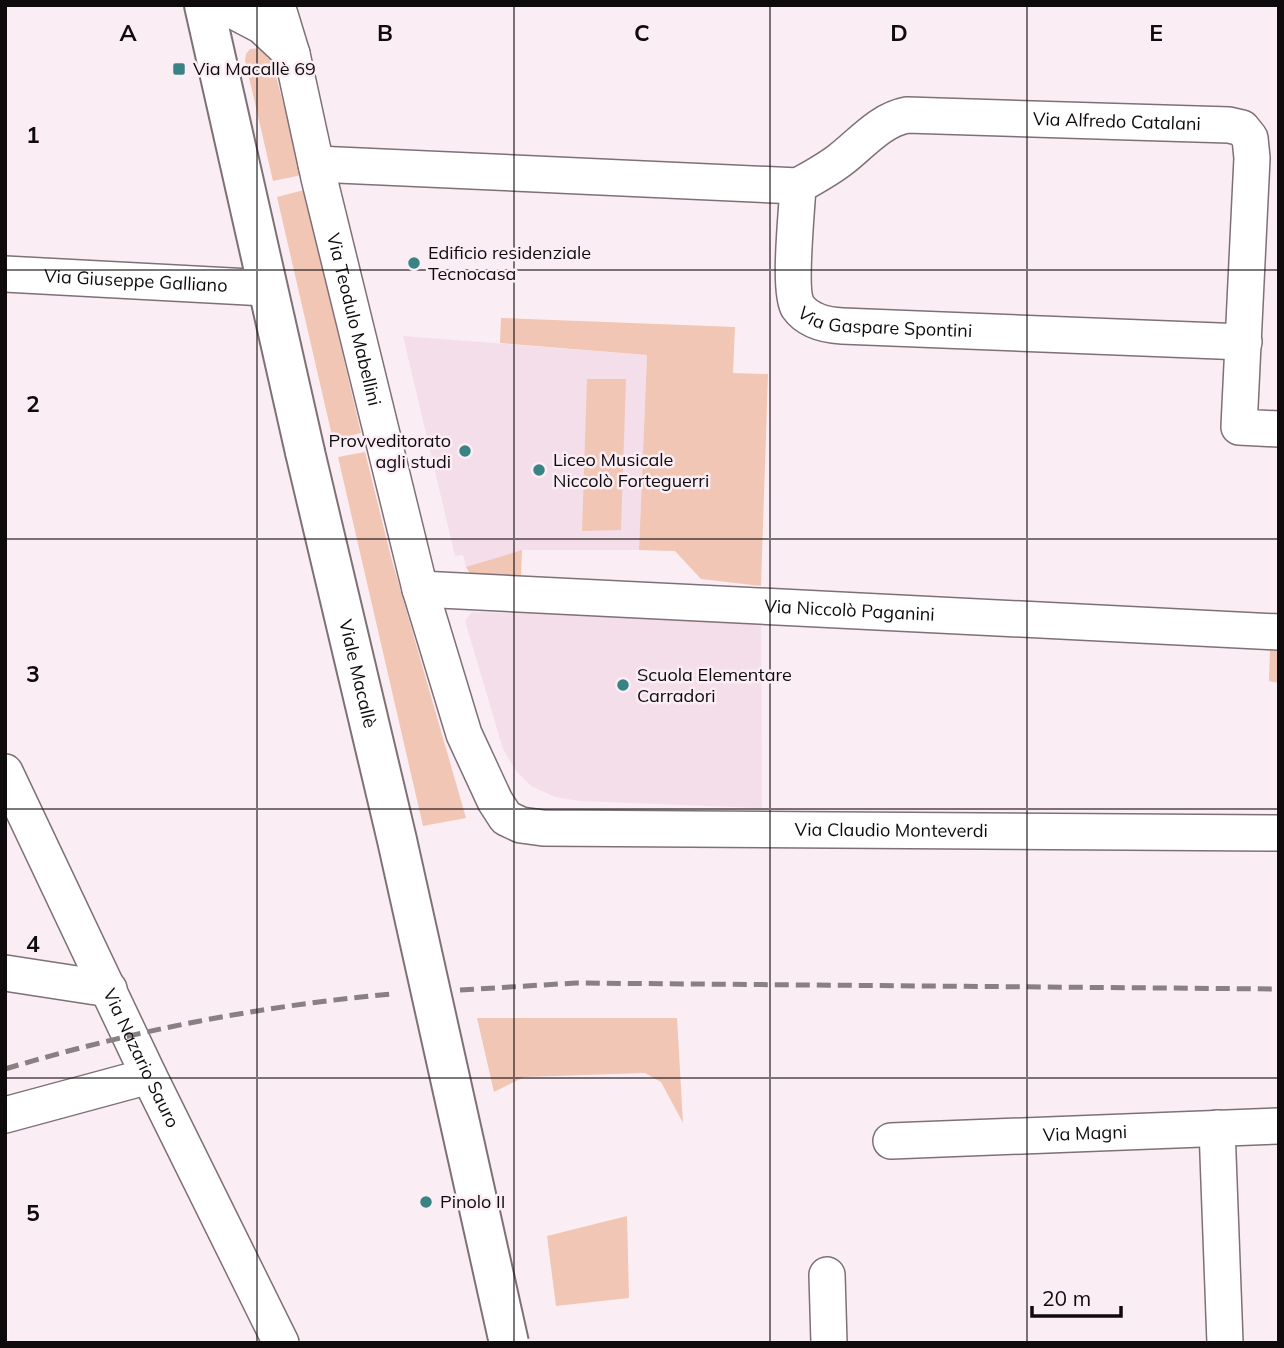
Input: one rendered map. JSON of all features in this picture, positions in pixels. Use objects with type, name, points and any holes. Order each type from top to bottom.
[{"type":"main road","name":"Viale Macallè","points":[[204,5],[305,452],[397,840],[509,1343]]},
{"type":"street","points":[[222,5],[270,16]]},
{"type":"street","points":[[219,72],[231,34],[270,16]]},
{"type":"street","name":"Via Teodulo Mabellini","points":[[270,16],[292,54],[316,164],[420,589],[464,734],[506,818]]},
{"type":"street","name":"Via Alfredo Catalani","points":[[798,186],[836,163],[882,125],[896,117],[907,115],[1229,125],[1242,128],[1250,138],[1252,158],[1244,342]]},
{"type":"street","points":[[316,164],[798,186]]},
{"type":"street","name":"Via Gaspare Spontini","points":[[798,186],[795,300],[805,314],[820,323],[1244,342]]},
{"type":"street","name":"Via Giuseppe Galliano","points":[[5,274],[268,288]]},
{"type":"street","points":[[1244,342],[1239,427],[1279,429]]},
{"type":"street","name":"Via Niccolò Paganini","points":[[420,589],[1279,632]]},
{"type":"street","name":"Via Nazario Sauro","points":[[5,772],[149,1076],[281,1343]]},
{"type":"street","name":"Via Claudio Monteverdi","points":[[506,818],[521,825],[543,828],[1279,833]]},
{"type":"street","points":[[5,973],[109,989]]},
{"type":"street","points":[[5,1115],[149,1076]]},
{"type":"street","name":"Via Magni","points":[[891,1141],[1279,1126]]},
{"type":"street","points":[[1217,1128],[1225,1343]]},
{"type":"street","points":[[827,1276],[829,1343]]},
{"type":"shaded area","points":[[262,48],[272,61],[302,175],[273,181],[245,60],[250,49]]},
{"type":"shaded area","points":[[304,190],[361,433],[333,440],[277,197]]},
{"type":"shaded area","points":[[501,318],[735,327],[733,373],[768,374],[761,586],[701,579],[675,551],[639,550],[647,355],[500,343]]},
{"type":"shaded area","name":"Liceo Musicale Niccolò Forteguerri","points":[[403,336],[647,355],[639,550],[522,550],[466,567],[463,555],[455,556]]},
{"type":"shaded area","points":[[587,379],[626,379],[621,530],[582,531]]},
{"type":"shaded area","points":[[365,452],[391,557],[466,818],[423,826],[338,457]]},
{"type":"shaded area","points":[[522,550],[521,575],[471,575],[466,567]]},
{"type":"shaded area","name":"Scuola Elementare Carradori","points":[[472,612],[761,620],[762,808],[579,801],[555,797],[531,786],[516,771],[503,749],[465,621]]},
{"type":"shaded area","points":[[1270,650],[1279,650],[1279,683],[1269,681]]},
{"type":"shaded area","points":[[477,1018],[677,1018],[683,1123],[661,1082],[645,1073],[524,1077],[494,1092]]},
{"type":"shaded area","points":[[627,1216],[629,1298],[556,1306],[547,1236]]},
{"type":"railway","points":[[460,990],[576,983],[1279,989]]},
{"type":"railway","points":[[5,1069],[100,1043],[196,1022],[293,1005],[391,994]]},
{"type":"place","name":"Via Macallè 69","points":[[179,69]]},
{"type":"place","name":"Edificio residenziale Tecnocasa","points":[[414,263]]},
{"type":"place","name":"Provveditorato agli studi","points":[[465,451]]},
{"type":"place","name":"Liceo Musicale Niccolò Forteguerri","points":[[539,470]]},
{"type":"place","name":"Scuola Elementare Carradori","points":[[623,685]]},
{"type":"place","name":"Pinolo II","points":[[426,1202]]}]
